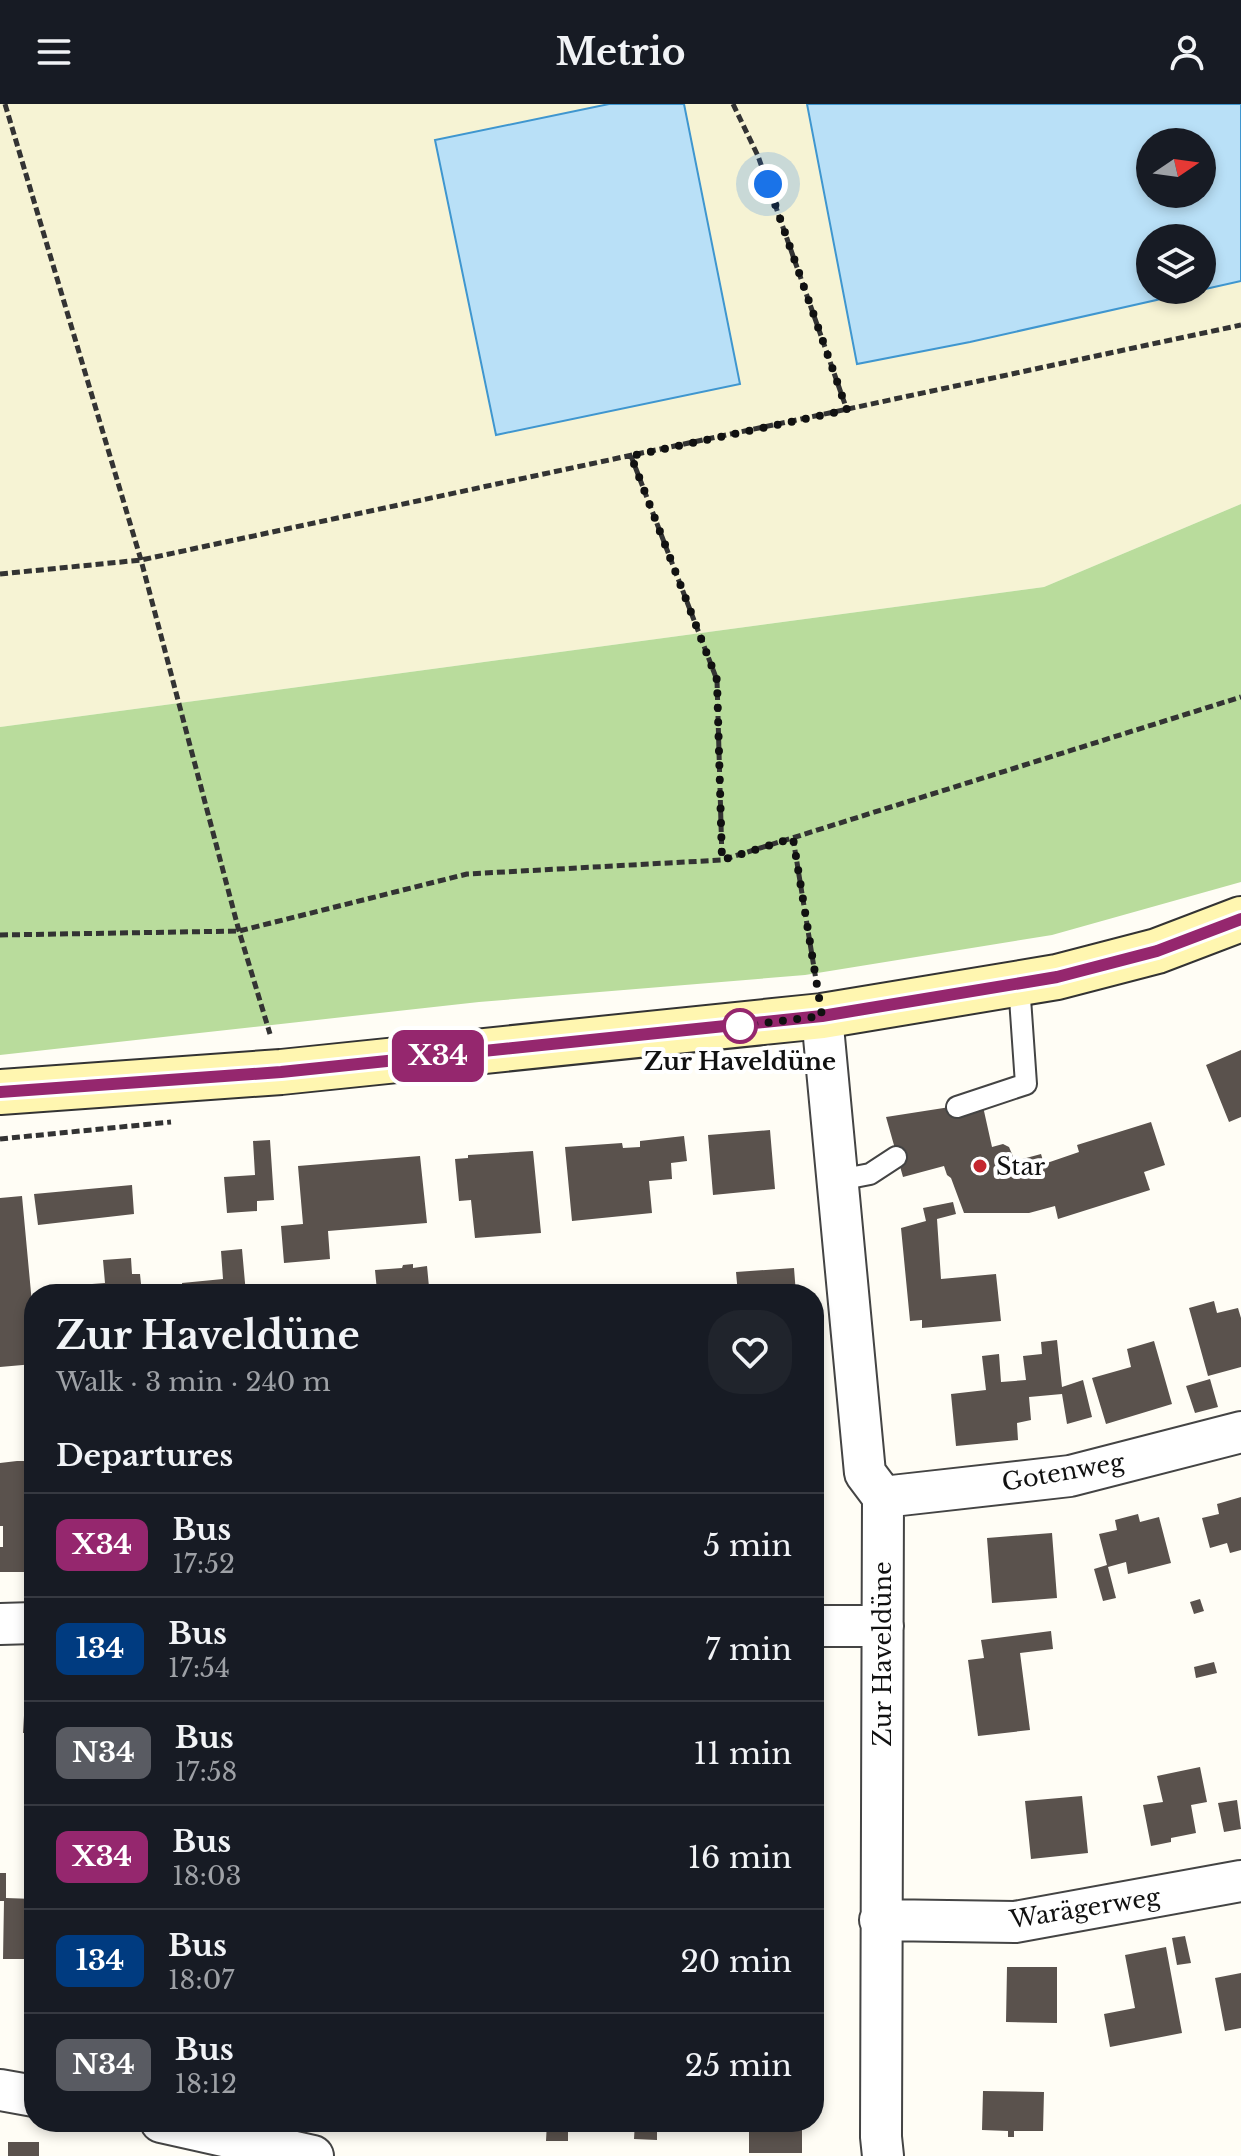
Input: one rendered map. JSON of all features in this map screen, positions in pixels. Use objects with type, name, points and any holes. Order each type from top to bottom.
[{"type":"main road","points":[[0,1092],[281,1072],[822,1016],[1019,984],[1157,951],[1241,919]]},
{"type":"street","name":"Zur Haveldüne","points":[[822,1016],[865,1473],[883,1497],[880,1920],[883,2156]]},
{"type":"street","name":"Gotenweg","points":[[883,1497],[1070,1476],[1241,1432]]},
{"type":"street","points":[[0,1624],[24,1623]]},
{"type":"street","points":[[824,1626],[883,1626]]},
{"type":"street","name":"Warägerweg","points":[[880,1920],[1015,1922],[1241,1881]]},
{"type":"street","points":[[0,2090],[24,2094]]},
{"type":"street","points":[[206,2132],[313,2156]]},
{"type":"lane","points":[[957,1107],[1026,1084],[1019,984]]},
{"type":"lane","points":[[839,1180],[870,1174],[896,1157]]},
{"type":"path","points":[[5,104],[141,560],[239,931],[281,1072]]},
{"type":"path","points":[[733,104],[758,156],[847,410]]},
{"type":"path","points":[[0,574],[141,560],[1241,325]]},
{"type":"path","points":[[631,456],[717,680],[722,860]]},
{"type":"path","points":[[0,935],[239,931],[467,874],[722,860],[1241,697]]},
{"type":"path","points":[[793,838],[822,1016]]},
{"type":"shaded area","points":[[0,104],[609,104],[435,141],[497,435],[740,384],[684,104],[807,104],[857,364],[1139,304],[1216,304],[1216,287],[1241,281],[1241,504],[1044,587],[0,727]]},
{"type":"green space","points":[[1241,504],[1241,882],[1052,935],[805,975],[479,1002],[0,1055],[0,727],[1044,587]]},
{"type":"water","points":[[609,104],[684,104],[740,384],[496,435],[435,140]]},
{"type":"water","points":[[807,104],[1241,104],[1241,281],[1216,287],[1216,224],[1136,224],[1136,304],[1139,304],[857,364]]},
{"type":"building","points":[[1241,1050],[1241,1117],[1229,1122],[1206,1065]]},
{"type":"building","points":[[982,1102],[992,1147],[1003,1144],[1009,1147],[1015,1161],[1041,1154],[1044,1164],[1079,1152],[1077,1145],[1151,1122],[1165,1165],[1144,1172],[1150,1190],[1058,1219],[1055,1206],[1029,1213],[964,1213],[944,1166],[903,1177],[886,1117]]},
{"type":"building","points":[[770,1130],[775,1189],[713,1195],[708,1135]]},
{"type":"building","points":[[684,1136],[687,1161],[671,1163],[672,1179],[649,1181],[652,1213],[572,1221],[565,1147],[622,1143],[623,1148],[640,1147],[640,1141]]},
{"type":"building","points":[[270,1140],[274,1200],[257,1201],[257,1211],[227,1213],[224,1177],[255,1175],[253,1141]]},
{"type":"building","points":[[533,1151],[541,1233],[475,1238],[471,1200],[459,1201],[455,1159],[468,1158],[468,1155]]},
{"type":"building","points":[[420,1156],[427,1223],[328,1231],[330,1259],[284,1263],[281,1226],[303,1224],[298,1166]]},
{"type":"building","points":[[132,1185],[134,1214],[38,1225],[34,1194]]},
{"type":"building","points":[[22,1196],[30,1284],[24,1284],[24,1365],[0,1367],[0,1198]]},
{"type":"building","points":[[953,1202],[956,1214],[937,1219],[941,1279],[996,1274],[1001,1321],[922,1328],[922,1320],[910,1321],[901,1228],[926,1221],[923,1208]]},
{"type":"building","points":[[242,1249],[245,1284],[182,1284],[223,1279],[221,1251]]},
{"type":"building","points":[[131,1258],[132,1274],[140,1274],[141,1284],[92,1284],[105,1283],[103,1260]]},
{"type":"building","points":[[413,1264],[413,1268],[427,1266],[429,1284],[376,1284],[375,1270],[402,1268],[403,1265]]},
{"type":"building","points":[[794,1268],[795,1284],[737,1284],[736,1272]]},
{"type":"building","points":[[1214,1301],[1217,1313],[1238,1308],[1241,1318],[1241,1367],[1208,1376],[1189,1308]]},
{"type":"building","points":[[1057,1340],[1062,1387],[1083,1380],[1092,1417],[1067,1424],[1062,1394],[1029,1397],[1031,1420],[1017,1423],[1018,1440],[956,1446],[951,1394],[986,1390],[982,1356],[999,1354],[1001,1382],[1026,1380],[1023,1356],[1042,1354],[1041,1342]]},
{"type":"building","points":[[1154,1341],[1172,1404],[1106,1424],[1092,1378],[1131,1367],[1127,1349]]},
{"type":"building","points":[[1210,1379],[1218,1407],[1195,1413],[1186,1386]]},
{"type":"building","points":[[24,1461],[24,1572],[0,1572],[3,1526],[0,1526],[0,1463]]},
{"type":"building","points":[[1241,1497],[1241,1550],[1230,1553],[1227,1543],[1210,1548],[1202,1518],[1219,1514],[1217,1504]]},
{"type":"building","points":[[1138,1514],[1140,1522],[1159,1517],[1171,1563],[1128,1574],[1126,1562],[1108,1567],[1116,1598],[1103,1601],[1094,1569],[1107,1565],[1099,1534],[1117,1530],[1115,1520]]},
{"type":"building","points":[[1052,1533],[1057,1598],[992,1603],[987,1538]]},
{"type":"building","points":[[1200,1599],[1204,1611],[1194,1614],[1190,1602]]},
{"type":"building","points":[[1051,1631],[1053,1649],[1020,1653],[1030,1730],[978,1736],[968,1660],[984,1658],[981,1640]]},
{"type":"building","points":[[1214,1662],[1217,1673],[1196,1678],[1194,1667]]},
{"type":"building","points":[[1200,1767],[1207,1802],[1191,1805],[1196,1833],[1151,1846],[1143,1805],[1163,1802],[1157,1776]]},
{"type":"building","points":[[1082,1796],[1088,1853],[1031,1859],[1025,1801]]},
{"type":"building","points":[[1237,1800],[1241,1829],[1224,1832],[1218,1803]]},
{"type":"building","points":[[0,1873],[6,1873],[6,1898],[24,1899],[24,1959],[3,1959],[4,1901],[0,1901]]},
{"type":"building","points":[[1185,1936],[1191,1963],[1177,1965],[1172,1938]]},
{"type":"building","points":[[1166,1947],[1182,2033],[1110,2047],[1104,2014],[1135,2008],[1125,1955]]},
{"type":"building","points":[[1007,1967],[1057,1967],[1057,2023],[1006,2022]]},
{"type":"building","points":[[1241,1973],[1241,2028],[1225,2031],[1215,1978]]},
{"type":"building","points":[[983,2091],[1044,2092],[1043,2131],[1014,2131],[1014,2137],[1008,2137],[1008,2131],[982,2130]]},
{"type":"building","points":[[546,2132],[568,2132],[568,2141],[546,2141]]},
{"type":"building","points":[[634,2132],[657,2132],[657,2140],[634,2139]]},
{"type":"building","points":[[749,2132],[802,2132],[802,2153],[749,2153]]},
{"type":"building","points":[[8,2142],[39,2142],[39,2156],[8,2156]]},
{"type":"bus line","name":"X34","points":[[0,1092],[281,1072],[822,1016],[1057,977],[1157,951],[1241,919]]},
{"type":"place","name":"Zur Haveldüne","points":[[740,1026]]},
{"type":"place","name":"Star","points":[[980,1166]]},
{"type":"route","points":[[740,1026],[822,1016],[793,838],[722,860],[717,680],[631,456],[847,410],[768,184]]}]
